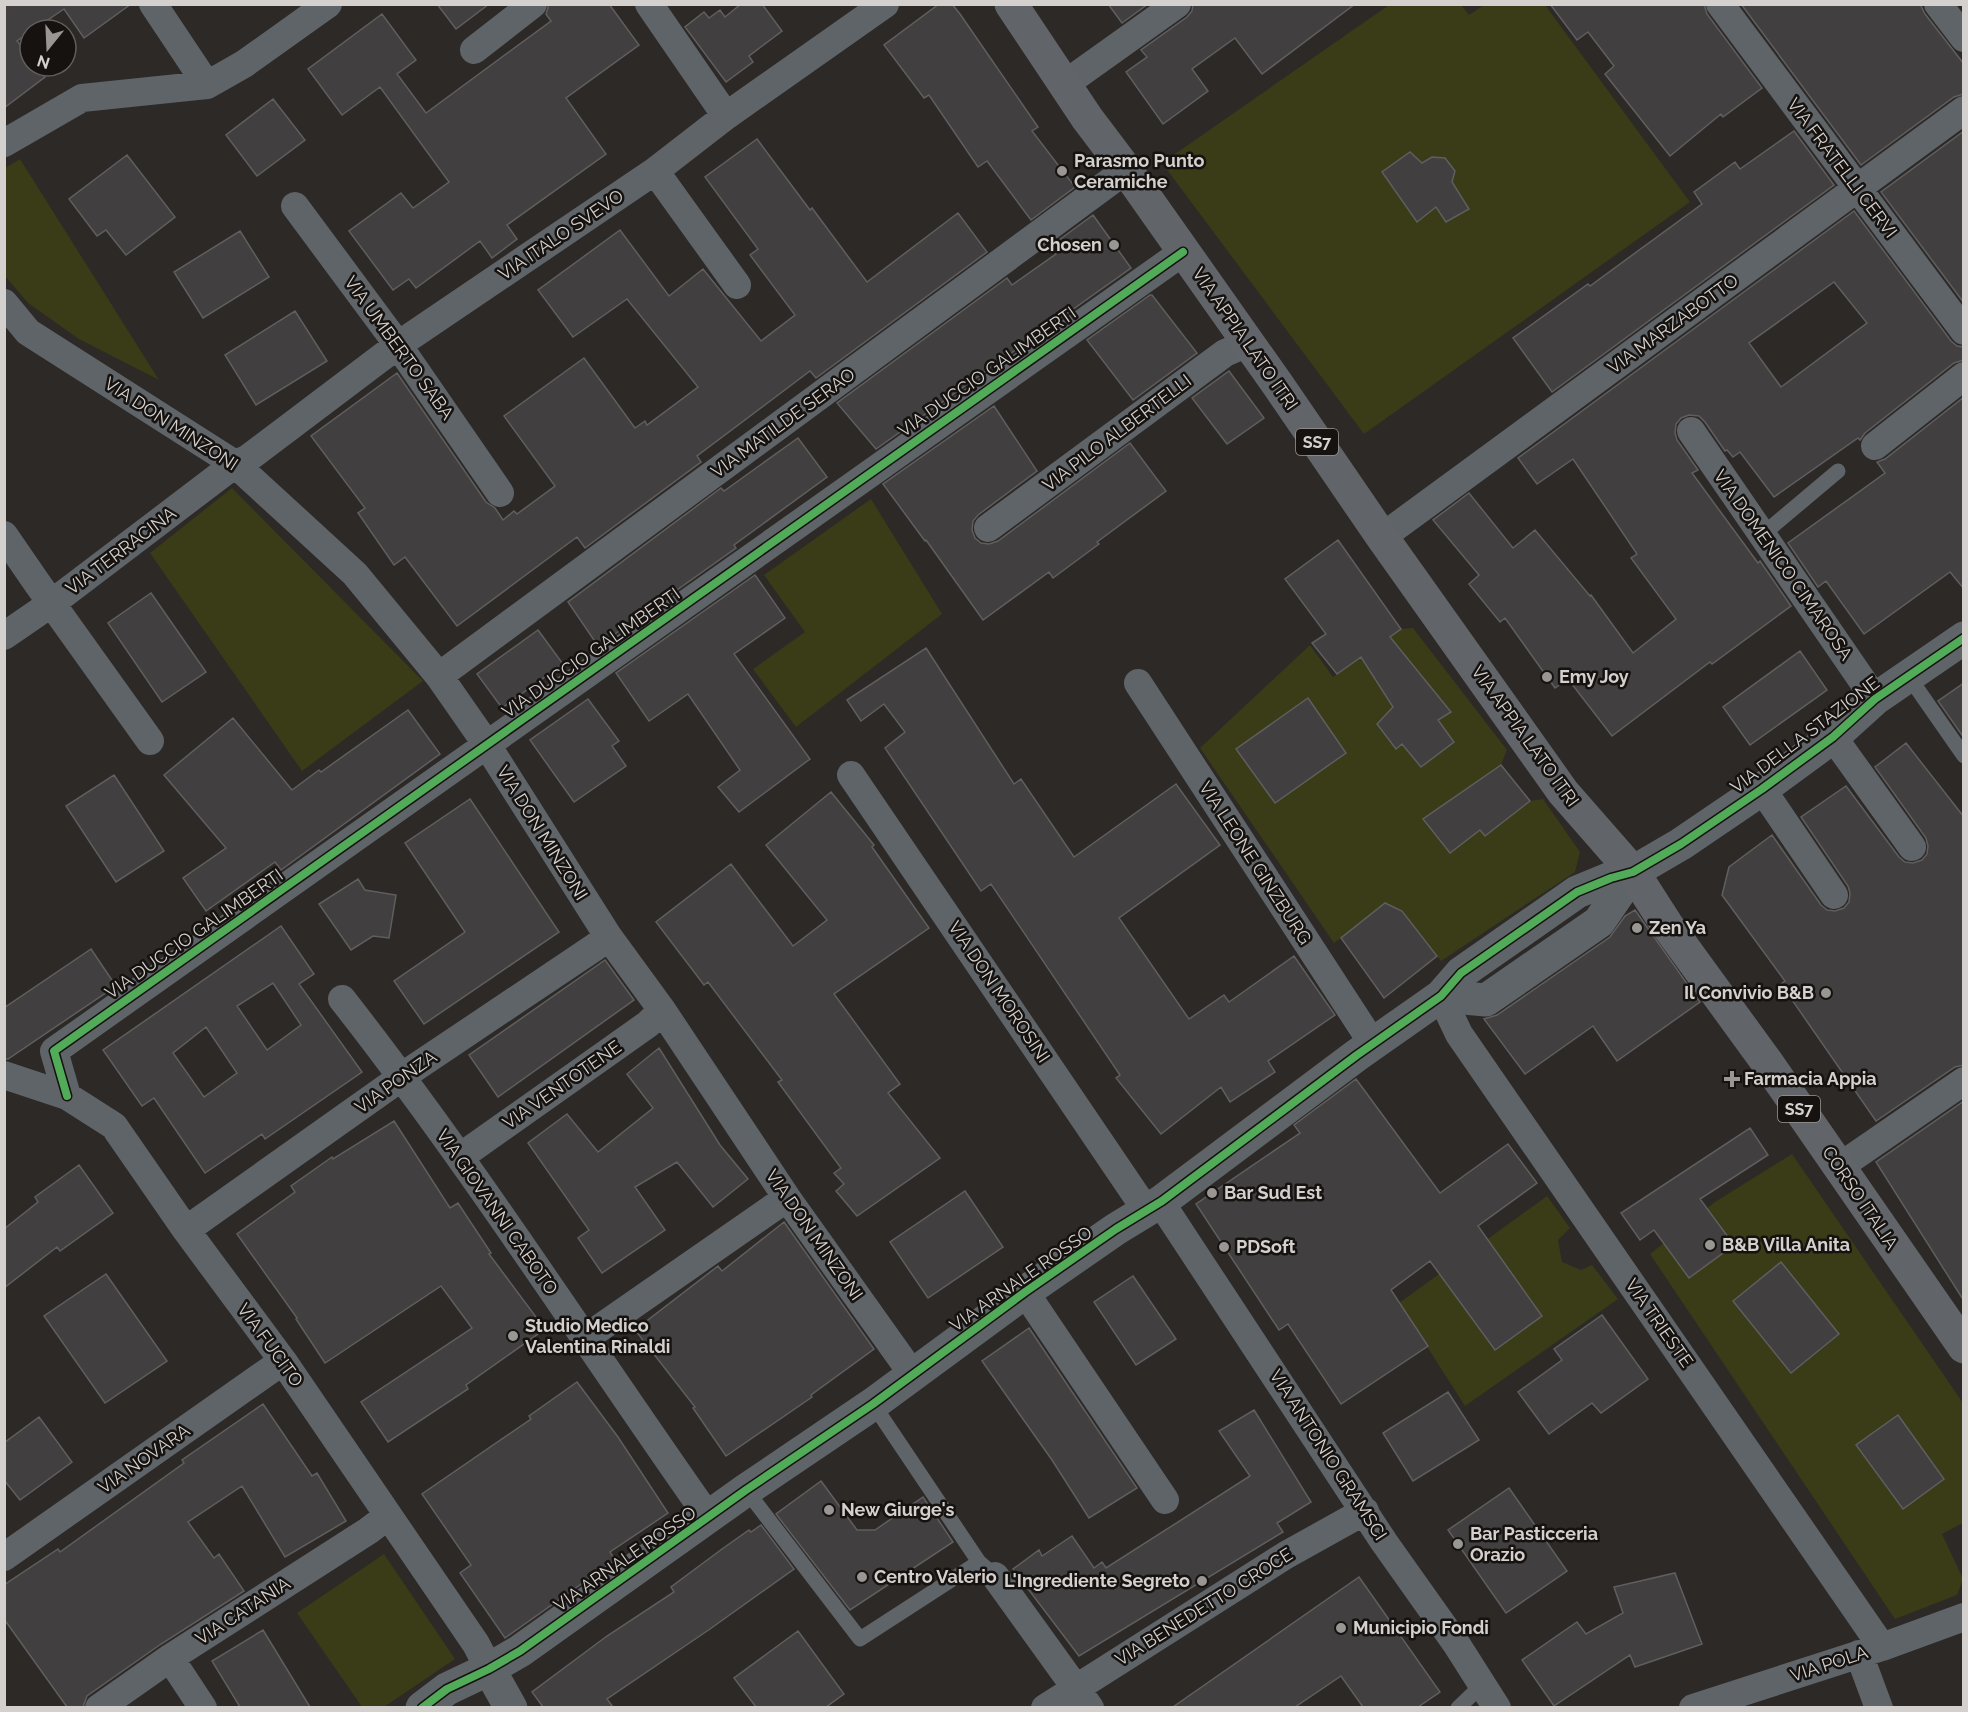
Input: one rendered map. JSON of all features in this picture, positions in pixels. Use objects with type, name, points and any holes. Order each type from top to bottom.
[{"type":"main road","name":"VIA APPIA LATO ITRI","points":[[1011,4],[1087,118],[1127,171],[1563,792],[1633,872]]},
{"type":"main road","name":"CORSO ITALIA","points":[[1633,872],[1667,925],[1961,1337]]},
{"type":"street","points":[[153,4],[207,85]]},
{"type":"street","points":[[4,142],[82,98],[207,85],[244,64],[328,4]]},
{"type":"street","points":[[474,50],[533,4]]},
{"type":"street","points":[[649,4],[726,116]]},
{"type":"street","name":"VIA ITALO SVEVO","points":[[236,464],[247,459],[398,345],[655,171],[726,116],[885,4]]},
{"type":"street","points":[[1065,84],[1177,4]]},
{"type":"street","name":"VIA FRATELLI CERVI","points":[[1720,4],[1964,331]]},
{"type":"street","points":[[1938,4],[1964,38]]},
{"type":"street","name":"VIA MARZABOTTO","points":[[1382,537],[1964,110]]},
{"type":"street","points":[[655,171],[737,285]]},
{"type":"street","name":"VIA MATILDE SERAO","points":[[439,676],[1127,171]]},
{"type":"street","name":"VIA UMBERTO SABA","points":[[294,206],[398,345],[500,493]]},
{"type":"street","name":"VIA DUCCIO GALIMBERTI","points":[[67,1096],[54,1051],[1183,252]]},
{"type":"street","name":"VIA DON MINZONI","points":[[4,303],[28,332],[236,464],[355,574],[439,676],[487,745],[608,936],[662,1010],[787,1198],[913,1375]]},
{"type":"street","name":"VIA PILO ALBERTELLI","points":[[988,528],[1225,353],[1248,343]]},
{"type":"street","points":[[1875,446],[1964,376]]},
{"type":"street","name":"VIA DOMENICO CIMAROSA","points":[[1691,431],[1875,699]]},
{"type":"street","name":"VIA TERRACINA","points":[[4,636],[52,603],[236,464]]},
{"type":"street","points":[[4,535],[150,741]]},
{"type":"street","name":"VIA DELLA STAZIONE","points":[[1633,872],[1681,844],[1762,789],[1833,737],[1875,699],[1962,641]]},
{"type":"street","name":"VIA LEONE GINZBURG","points":[[1138,683],[1373,1044]]},
{"type":"street","points":[[1833,737],[1912,847]]},
{"type":"street","name":"VIA DON MOROSINI","points":[[851,775],[1154,1206]]},
{"type":"street","points":[[1762,789],[1834,895]]},
{"type":"street","name":"VIA ARNALE ROSSO","points":[[422,1707],[447,1689],[520,1652],[746,1490],[873,1404],[1025,1292],[1154,1206],[1441,996],[1461,973],[1577,892],[1633,872]]},
{"type":"street","name":"VIA PONZA","points":[[186,1230],[608,936]]},
{"type":"street","name":"VIA TRIESTE","points":[[1441,996],[1459,1034],[1870,1651],[1879,1707]]},
{"type":"street","name":"VIA GIOVANNI CABOTO","points":[[342,999],[403,1077],[460,1157],[709,1518]]},
{"type":"street","name":"VIA VENTOTENE","points":[[460,1157],[648,1024],[662,1010]]},
{"type":"street","name":"VIA FUCITO","points":[[4,1075],[67,1096],[114,1126],[186,1230],[283,1361],[476,1644],[489,1669]]},
{"type":"street","points":[[1839,1167],[1964,1081]]},
{"type":"street","points":[[584,1339],[787,1198]]},
{"type":"street","name":"VIA ANTONIO GRAMSCI","points":[[1154,1206],[1167,1212],[1384,1542],[1457,1645],[1489,1696]]},
{"type":"street","points":[[1025,1292],[1165,1500]]},
{"type":"street","name":"VIA NOVARA","points":[[4,1557],[283,1361]]},
{"type":"street","name":"VIA BENEDETTO CROCE","points":[[1046,1707],[1082,1698],[1286,1555],[1365,1511]]},
{"type":"street","name":"VIA CATANIA","points":[[99,1707],[388,1516]]},
{"type":"street","points":[[987,1569],[1082,1698]]},
{"type":"street","name":"VIA POLA","points":[[1693,1707],[1870,1651],[1964,1617]]},
{"type":"street","points":[[170,1658],[203,1707]]},
{"type":"street","points":[[489,1669],[512,1707]]},
{"type":"lane","points":[[1762,535],[1838,471]]},
{"type":"lane","points":[[1909,677],[1964,756]]},
{"type":"lane","points":[[746,1490],[861,1639],[987,1569],[873,1404]]},
{"type":"lane","points":[[1458,1707],[1489,1696]]},
{"type":"green space","points":[[1389,5],[1461,5],[1469,15],[1484,5],[1545,5],[1690,202],[1364,434],[1162,163]]},
{"type":"green space","points":[[20,159],[159,380],[79,339],[28,303],[5,276],[5,168]]},
{"type":"green space","points":[[232,488],[423,681],[302,771],[150,553]]},
{"type":"green space","points":[[871,499],[942,614],[796,727],[753,669],[805,632],[764,575]]},
{"type":"green space","points":[[1413,628],[1507,750],[1501,765],[1424,819],[1450,853],[1480,830],[1485,836],[1530,801],[1543,799],[1580,852],[1575,872],[1441,961],[1402,911],[1385,904],[1334,943],[1200,748],[1310,645],[1333,677],[1401,629]],"holes":[[[1308,698],[1346,753],[1274,803],[1236,749]],[[1393,707],[1450,712],[1438,720],[1454,743],[1421,767],[1402,744],[1396,749],[1377,725]]]},
{"type":"green space","points":[[1792,1154],[1963,1403],[1963,1523],[1942,1534],[1963,1579],[1957,1595],[1895,1619],[1650,1254],[1715,1202]],"holes":[[[1781,1263],[1839,1334],[1791,1373],[1733,1301]]]},
{"type":"green space","points":[[1547,1196],[1570,1228],[1558,1240],[1562,1262],[1581,1270],[1592,1265],[1618,1299],[1465,1406],[1399,1303]]},
{"type":"green space","points":[[384,1554],[455,1659],[384,1707],[362,1707],[297,1613]]},
{"type":"building","points":[[4,4],[131,4],[84,38],[78,29],[78,18],[70,18],[64,9],[51,18],[18,18],[18,78],[44,78],[4,108]]},
{"type":"building","points":[[437,4],[489,4],[456,29]]},
{"type":"building","points":[[549,4],[609,4],[639,45],[566,98],[606,154],[507,225],[517,239],[492,258],[480,241],[416,288],[409,279],[393,290],[349,231],[401,193],[413,208],[449,182],[380,87],[342,115],[308,69],[382,14],[416,60],[397,74],[426,113],[551,21],[546,14]]},
{"type":"building","points":[[741,4],[762,4],[782,31],[749,56],[753,62],[726,82],[685,27],[704,12],[709,18],[720,10],[725,17]]},
{"type":"building","points":[[939,4],[952,4],[960,14],[1038,127],[1032,131],[1075,187],[1031,220],[987,161],[978,167],[929,95],[924,98],[884,45]]},
{"type":"building","points":[[1108,4],[1148,4],[1122,23]]},
{"type":"building","points":[[1193,4],[1355,4],[1262,74],[1235,38],[1192,69],[1208,91],[1163,124],[1126,72],[1147,57],[1141,50],[1187,17],[1192,11]]},
{"type":"building","points":[[1550,4],[1704,4],[1707,14],[1762,88],[1723,117],[1721,114],[1670,156],[1605,74],[1614,66],[1588,32],[1577,40]]},
{"type":"building","points":[[1741,4],[1920,4],[1925,14],[1964,64],[1964,94],[1954,97],[1861,165]]},
{"type":"building","points":[[273,99],[305,140],[257,176],[226,135]]},
{"type":"building","points":[[1794,131],[1834,185],[1552,392],[1513,338],[1588,284],[1590,286],[1702,204],[1694,192],[1735,162],[1740,169]]},
{"type":"building","points":[[1964,131],[1964,303],[1881,192]]},
{"type":"building","points":[[757,139],[867,282],[958,213],[987,252],[816,378],[810,371],[697,456],[701,462],[585,548],[577,537],[457,626],[405,557],[394,565],[358,513],[365,508],[311,436],[397,373],[486,502],[495,508],[503,520],[514,511],[517,514],[555,486],[504,416],[584,358],[635,428],[645,421],[647,425],[698,387],[627,299],[573,337],[538,290],[620,230],[669,296],[703,269],[761,341],[795,315],[750,255],[758,249],[705,177]]},
{"type":"building","points":[[1410,152],[1422,163],[1432,157],[1445,158],[1455,171],[1452,182],[1469,209],[1446,222],[1436,207],[1417,222],[1382,172]]},
{"type":"building","points":[[127,155],[175,217],[126,255],[106,230],[97,236],[69,199]]},
{"type":"building","points":[[1854,211],[1951,341],[1957,346],[1964,347],[1964,360],[1954,363],[1865,433],[1860,440],[1858,438],[1774,497],[1740,452],[1733,457],[1727,450],[1725,451],[1699,416],[1689,415],[1681,418],[1676,424],[1675,433],[1677,440],[1698,470],[1692,473],[1758,563],[1760,561],[1791,606],[1712,664],[1710,662],[1612,736],[1568,679],[1555,688],[1505,618],[1500,622],[1469,584],[1479,575],[1433,520],[1469,493],[1513,548],[1535,530],[1591,595],[1633,653],[1676,619],[1631,558],[1637,554],[1573,459],[1537,484],[1518,458]],"holes":[[[1834,282],[1867,323],[1781,387],[1749,343]]]},
{"type":"building","points":[[1093,215],[1131,268],[876,449],[837,403],[1007,278],[1012,285],[1056,254],[1051,246]]},
{"type":"building","points":[[240,231],[269,277],[203,318],[174,272]]},
{"type":"building","points":[[1150,295],[1197,353],[1133,400],[1087,340]]},
{"type":"building","points":[[295,311],[327,361],[256,405],[225,355]]},
{"type":"building","points":[[1229,371],[1264,418],[1227,444],[1192,398]]},
{"type":"building","points":[[1964,397],[1964,589],[1950,572],[1864,634],[1826,581],[1818,587],[1788,543],[1885,473],[1877,462],[1885,459]]},
{"type":"building","points":[[994,406],[1037,471],[973,521],[972,530],[975,538],[981,543],[989,544],[998,541],[1130,443],[1166,491],[1053,578],[1049,572],[983,620],[883,484]]},
{"type":"building","points":[[798,438],[827,477],[734,545],[736,548],[598,646],[568,602],[721,488],[724,491]]},
{"type":"building","points":[[1338,540],[1401,629],[1390,637],[1451,712],[1438,720],[1454,742],[1421,767],[1402,744],[1396,749],[1377,724],[1393,707],[1361,657],[1337,674],[1312,643],[1326,634],[1285,579]]},
{"type":"building","points":[[755,575],[785,618],[734,654],[810,759],[739,812],[718,787],[740,770],[688,694],[649,721],[616,673]]},
{"type":"building","points":[[151,593],[206,672],[162,702],[108,623]]},
{"type":"building","points":[[538,630],[563,664],[502,708],[477,674]]},
{"type":"building","points":[[926,648],[1014,784],[1021,779],[1074,857],[1176,784],[1220,845],[1119,918],[1189,1019],[1224,995],[1229,1002],[1294,956],[1335,1015],[1268,1061],[1275,1072],[1230,1102],[1221,1087],[1161,1134],[1116,1078],[1120,1075],[991,884],[981,891],[885,748],[905,732],[884,704],[861,721],[847,700]]},
{"type":"building","points":[[1800,651],[1827,690],[1750,745],[1723,707]]},
{"type":"building","points":[[1964,683],[1964,738],[1938,701]]},
{"type":"building","points":[[1308,698],[1346,753],[1275,803],[1236,749]]},
{"type":"building","points":[[588,699],[619,741],[612,746],[626,766],[574,802],[530,740]]},
{"type":"building","points":[[408,710],[440,754],[281,870],[275,862],[206,911],[183,878],[226,848],[164,775],[233,718],[292,790]]},
{"type":"building","points":[[1906,743],[1964,817],[1964,1065],[1955,1067],[1876,1121],[1781,984],[1785,981],[1722,895],[1729,867],[1772,835],[1821,905],[1827,910],[1835,911],[1844,908],[1849,902],[1848,886],[1801,817],[1846,786],[1899,857],[1905,862],[1913,863],[1922,860],[1927,854],[1926,838],[1875,767]]},
{"type":"building","points":[[1501,765],[1530,801],[1485,836],[1480,830],[1450,853],[1423,819]]},
{"type":"building","points":[[114,775],[164,851],[116,882],[66,806]]},
{"type":"building","points":[[831,792],[874,845],[872,847],[929,928],[834,994],[900,1084],[888,1093],[940,1158],[857,1216],[836,1191],[844,1184],[834,1173],[841,1168],[778,1082],[782,1080],[708,982],[704,985],[656,922],[731,864],[793,946],[827,920],[766,845]]},
{"type":"building","points":[[470,799],[559,932],[424,1024],[394,981],[465,932],[405,843]]},
{"type":"building","points":[[358,879],[365,890],[396,895],[389,938],[373,936],[351,950],[319,904]]},
{"type":"building","points":[[1385,903],[1402,911],[1437,956],[1384,998],[1341,938]]},
{"type":"building","points":[[1635,910],[1700,1002],[1617,1061],[1593,1026],[1525,1074],[1484,1019],[1497,1015],[1610,937],[1625,916]]},
{"type":"building","points":[[281,926],[314,974],[299,984],[362,1072],[265,1139],[262,1134],[205,1173],[154,1098],[142,1106],[103,1050]],"holes":[[[273,983],[301,1025],[267,1050],[237,1006]],[[206,1027],[237,1073],[204,1097],[173,1053]]]},
{"type":"building","points":[[91,949],[116,986],[8,1059],[4,1059],[4,1008]]},
{"type":"building","points":[[605,960],[634,1000],[498,1097],[469,1055]]},
{"type":"building","points":[[659,1048],[720,1145],[748,1179],[713,1207],[677,1162],[635,1187],[665,1230],[602,1273],[578,1238],[589,1230],[528,1143],[567,1114],[598,1152],[653,1108],[627,1074]]},
{"type":"building","points":[[1356,1079],[1440,1193],[1508,1144],[1537,1183],[1478,1226],[1542,1316],[1495,1350],[1430,1261],[1391,1290],[1428,1346],[1341,1404],[1288,1324],[1279,1330],[1196,1204],[1300,1133],[1294,1125]]},
{"type":"building","points":[[1964,1101],[1964,1301],[1876,1162]]},
{"type":"building","points":[[394,1121],[450,1208],[458,1203],[491,1253],[489,1254],[545,1329],[466,1385],[468,1389],[388,1442],[361,1402],[472,1328],[441,1286],[325,1363],[297,1318],[237,1234],[295,1192],[291,1186],[332,1157],[333,1159]]},
{"type":"building","points":[[1750,1128],[1768,1155],[1700,1199],[1734,1245],[1689,1278],[1654,1230],[1640,1240],[1621,1213]]},
{"type":"building","points":[[79,1165],[113,1213],[60,1251],[57,1247],[4,1288],[4,1229],[38,1202],[35,1197]]},
{"type":"building","points":[[965,1191],[1003,1247],[928,1298],[890,1242]]},
{"type":"building","points":[[784,1222],[874,1349],[811,1395],[812,1397],[726,1456],[693,1408],[695,1407],[635,1330],[718,1266],[722,1271]]},
{"type":"building","points":[[1781,1262],[1839,1334],[1791,1373],[1733,1301]]},
{"type":"building","points":[[106,1274],[167,1361],[105,1403],[44,1316]]},
{"type":"building","points":[[1133,1276],[1176,1339],[1136,1365],[1094,1302]]},
{"type":"building","points":[[1602,1315],[1648,1379],[1601,1413],[1592,1403],[1549,1434],[1518,1392],[1562,1360],[1554,1349]]},
{"type":"building","points":[[1029,1328],[1137,1488],[1089,1518],[1052,1460],[982,1361]]},
{"type":"building","points":[[577,1382],[618,1437],[668,1513],[610,1552],[615,1560],[505,1638],[460,1573],[471,1565],[422,1494],[531,1419],[529,1416]]},
{"type":"building","points":[[1448,1392],[1479,1440],[1413,1481],[1383,1433]]},
{"type":"building","points":[[263,1404],[312,1476],[317,1473],[346,1521],[285,1557],[242,1486],[188,1522],[214,1558],[219,1554],[244,1591],[161,1644],[87,1696],[83,1707],[67,1707],[4,1619],[4,1585],[58,1549],[60,1552],[184,1463],[182,1460]]},
{"type":"building","points":[[1254,1410],[1311,1502],[1277,1523],[1283,1532],[1079,1656],[1013,1569],[1039,1550],[1042,1556],[1072,1536],[1094,1568],[1102,1562],[1106,1568],[1250,1476],[1219,1431]]},
{"type":"building","points":[[1898,1415],[1944,1479],[1903,1509],[1856,1445]]},
{"type":"building","points":[[39,1417],[72,1462],[20,1500],[4,1480],[4,1443]]},
{"type":"building","name":"Centro Valerio","points":[[821,1481],[857,1530],[875,1530],[923,1497],[953,1542],[850,1610],[776,1514]]},
{"type":"building","points":[[1509,1488],[1567,1571],[1506,1613],[1448,1530]]},
{"type":"building","points":[[761,1525],[794,1569],[607,1699],[613,1707],[543,1707],[532,1692],[607,1636],[674,1592],[671,1587],[722,1549],[749,1530],[751,1532]]},
{"type":"building","points":[[1675,1573],[1702,1644],[1635,1667],[1630,1655],[1554,1706],[1522,1660],[1577,1622],[1586,1634],[1623,1613],[1614,1587]]},
{"type":"building","name":"Municipio Fondi","points":[[1359,1577],[1440,1692],[1418,1707],[1363,1707],[1341,1676],[1295,1707],[1173,1707]]},
{"type":"building","points":[[263,1630],[310,1707],[240,1707],[212,1661]]},
{"type":"building","points":[[798,1631],[844,1694],[826,1707],[756,1707],[734,1678]]},
{"type":"cycle path","points":[[67,1096],[54,1051],[1183,252]]},
{"type":"cycle path","points":[[422,1708],[447,1689],[520,1651],[746,1490],[873,1404],[1025,1292],[1116,1229],[1162,1201],[1357,1055],[1441,996],[1461,973],[1577,892],[1633,872],[1681,844],[1762,789],[1833,737],[1875,699],[1964,638]]},
{"type":"place","name":"Parasmo Punto Ceramiche","points":[[1062,171]]},
{"type":"place","name":"Chosen","points":[[1114,245]]},
{"type":"place","name":"Emy Joy","points":[[1547,677]]},
{"type":"place","name":"Zen Ya","points":[[1637,928]]},
{"type":"place","name":"Il Convivio B&B","points":[[1826,993]]},
{"type":"place","name":"Farmacia Appia","points":[[1732,1079]]},
{"type":"place","name":"Bar Sud Est","points":[[1212,1193]]},
{"type":"place","name":"B&B Villa Anita","points":[[1710,1245]]},
{"type":"place","name":"PDSoft","points":[[1224,1247]]},
{"type":"place","name":"Studio Medico Valentina Rinaldi","points":[[513,1336]]},
{"type":"place","name":"New Giurge's","points":[[829,1510]]},
{"type":"place","name":"Bar Pasticceria Orazio","points":[[1458,1544]]},
{"type":"place","name":"Centro Valerio","points":[[862,1577]]},
{"type":"place","name":"L'Ingrediente Segreto","points":[[1202,1581]]},
{"type":"place","name":"Municipio Fondi","points":[[1341,1628]]}]
